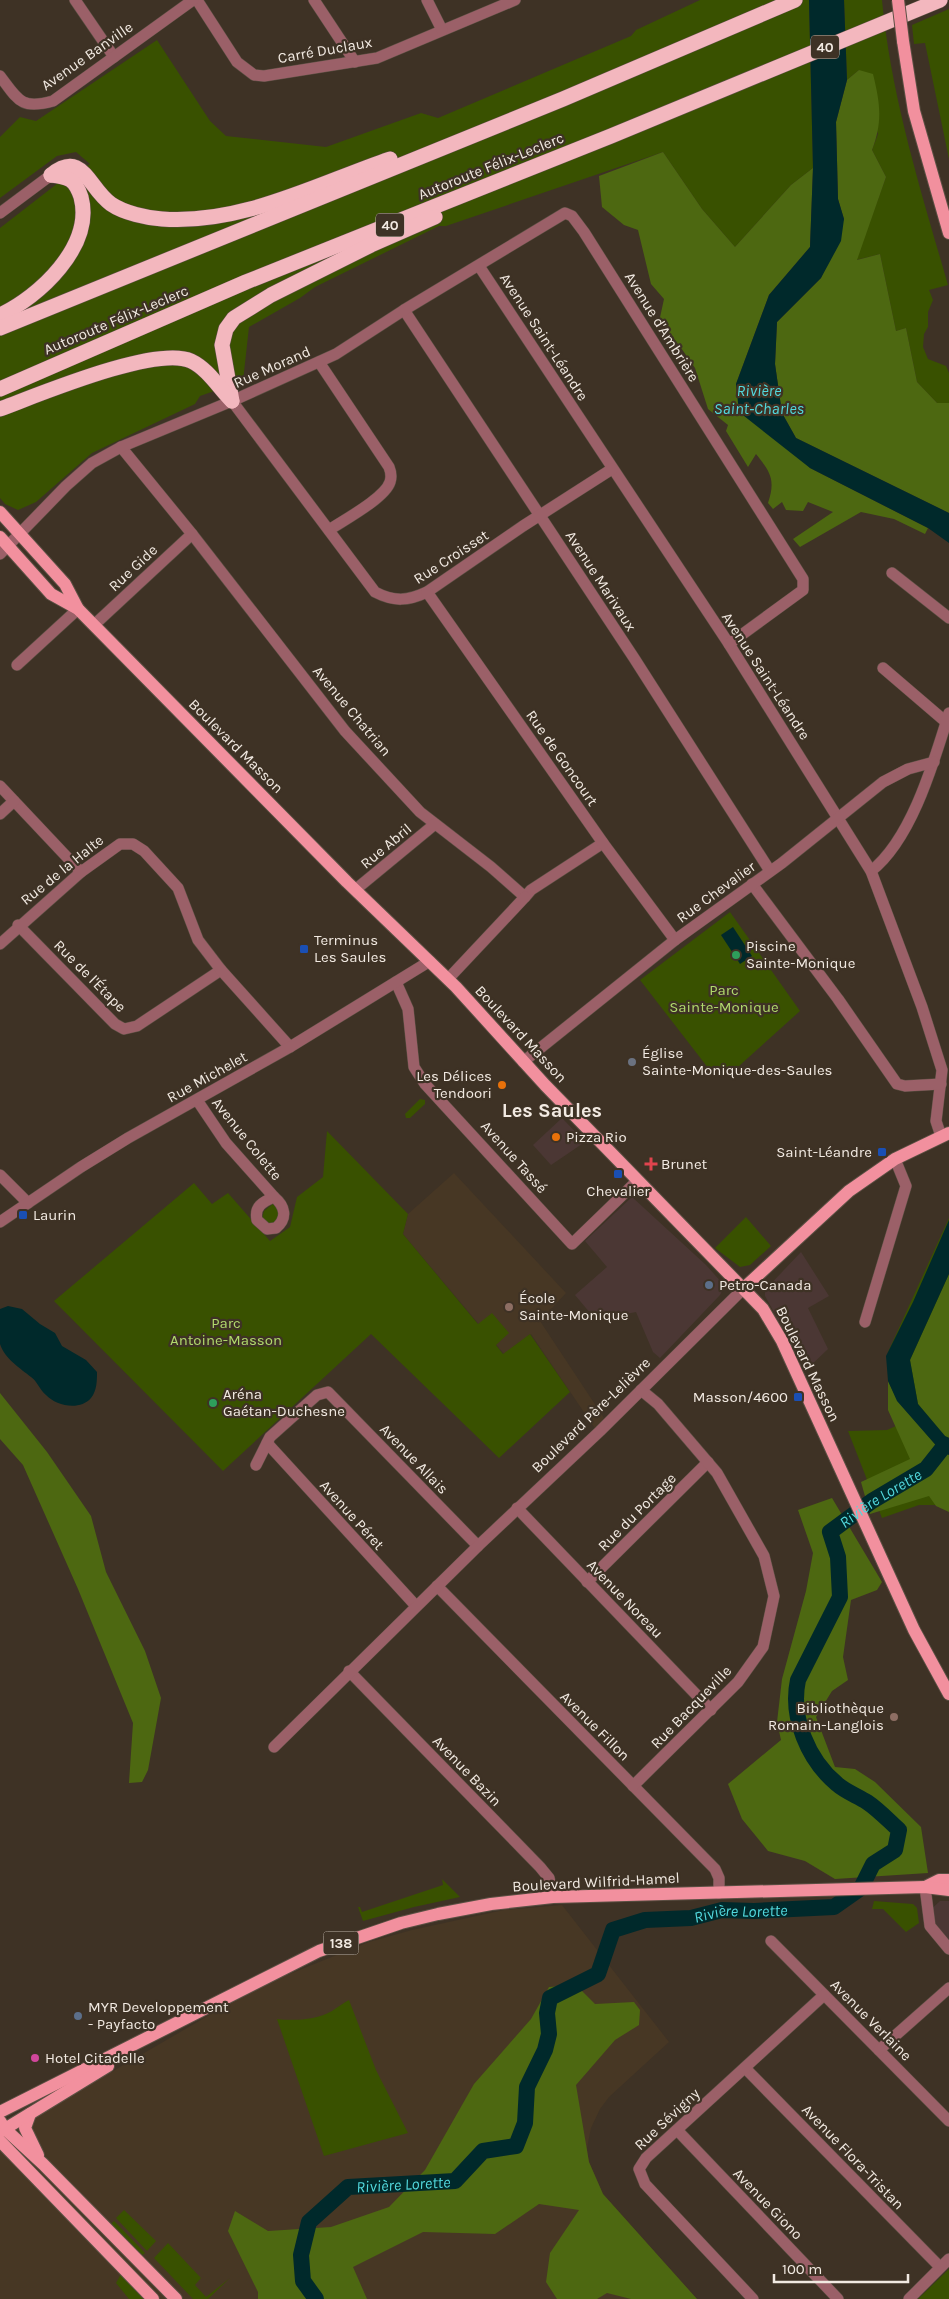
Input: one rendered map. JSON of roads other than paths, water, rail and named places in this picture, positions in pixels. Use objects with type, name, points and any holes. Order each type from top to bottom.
[{"type":"highway","points":[[0,328],[564,99],[796,0]]},
{"type":"highway","name":"Autoroute Félix-Leclerc","points":[[0,388],[246,282],[611,136],[940,0]]},
{"type":"highway","points":[[50,176],[61,167],[71,165],[82,171],[111,204],[144,216],[161,219],[226,215],[273,201],[564,99]]},
{"type":"highway","points":[[232,401],[222,345],[226,329],[234,318],[271,296],[371,245],[611,136]]},
{"type":"highway","points":[[0,316],[16,308],[58,271],[72,251],[79,234],[82,201],[75,182],[66,176],[50,176]]},
{"type":"highway","points":[[0,409],[99,374],[136,363],[170,358],[189,360],[202,367],[232,401]]},
{"type":"main road","points":[[898,0],[914,111],[948,225]]},
{"type":"main road","name":"Boulevard Masson","points":[[0,512],[65,584],[78,609]]},
{"type":"main road","name":"Boulevard Masson","points":[[3,546],[51,594],[78,609],[355,890],[448,979],[523,1062],[763,1309],[782,1341],[914,1630],[949,1694]]},
{"type":"main road","name":"Boulevard Père-Lelièvre","points":[[744,1288],[849,1191],[895,1159],[945,1134]]},
{"type":"main road","name":"Boulevard Wilfrid-Hamel","points":[[925,1887],[940,1880],[949,1880]]},
{"type":"main road","name":"Boulevard Wilfrid-Hamel","points":[[0,2112],[147,2040],[310,1955],[354,1938],[444,1912],[491,1904],[553,1897],[925,1887],[949,1890]]},
{"type":"main road","name":"Boulevard Wilfrid-Hamel","points":[[1,2131],[88,2080],[147,2040]]},
{"type":"main road","points":[[30,2114],[25,2128],[43,2164]]},
{"type":"main road","points":[[1,2131],[43,2164],[176,2299]]},
{"type":"main road","points":[[1,2131],[154,2299]]},
{"type":"street","points":[[75,0],[114,57]]},
{"type":"street","name":"Avenue Banville","points":[[0,76],[15,96],[23,103],[33,105],[53,101],[193,0]]},
{"type":"street","name":"Carré Duclaux","points":[[197,0],[237,62],[254,75],[264,76],[377,58],[515,0]]},
{"type":"street","points":[[314,0],[355,62]]},
{"type":"street","points":[[427,0],[442,30]]},
{"type":"street","points":[[0,213],[50,176]]},
{"type":"street","name":"Rue Morand","points":[[3,546],[20,534],[72,481],[92,464],[121,447],[232,401],[319,362],[565,213]]},
{"type":"street","name":"Avenue d'Ambrière","points":[[565,213],[572,216],[584,232],[803,579],[803,590],[729,644]]},
{"type":"street","name":"Avenue Saint-Léandre","points":[[480,266],[729,644],[871,870],[922,1007],[942,1070],[936,1122],[945,1134]]},
{"type":"street","name":"Avenue Marivaux","points":[[404,310],[540,515],[770,871]]},
{"type":"street","points":[[319,362],[389,467],[391,475],[388,487],[381,495],[329,530]]},
{"type":"street","name":"Rue Croisset","points":[[232,401],[376,592],[389,599],[410,600],[427,592],[540,515],[612,469]]},
{"type":"street","name":"Avenue Chatrian","points":[[121,447],[192,534],[345,731],[420,812],[492,867],[525,897]]},
{"type":"street","name":"Rue Gide","points":[[94,625],[192,534]]},
{"type":"street","points":[[892,573],[949,618]]},
{"type":"street","name":"Rue de Goncourt","points":[[427,592],[603,843],[675,940]]},
{"type":"street","points":[[17,665],[78,609]]},
{"type":"street","points":[[871,870],[884,861],[916,805],[934,762],[948,717],[883,668]]},
{"type":"street","name":"Rue Chevalier","points":[[523,1062],[675,940],[770,871],[895,775],[908,769],[934,762]]},
{"type":"street","points":[[0,786],[80,872]]},
{"type":"street","points":[[0,814],[14,800]]},
{"type":"street","name":"Rue Abril","points":[[355,890],[435,824]]},
{"type":"street","points":[[448,979],[532,890],[603,843]]},
{"type":"street","name":"Rue de la Halte","points":[[0,944],[18,925],[80,872],[120,844],[133,844],[144,851],[178,888],[198,940],[221,970],[290,1047]]},
{"type":"street","points":[[752,884],[838,999],[897,1084],[906,1086],[941,1084]]},
{"type":"street","name":"Rue de l'Étape","points":[[18,925],[115,1024],[124,1029],[136,1026],[221,970]]},
{"type":"street","name":"Rue Michelet","points":[[0,1222],[105,1152],[290,1047],[430,961]]},
{"type":"street","name":"Avenue Tassé","points":[[396,982],[408,1009],[414,1067],[425,1084],[572,1244],[637,1181]]},
{"type":"street","name":"Avenue Colette","points":[[196,1100],[226,1143],[274,1197]]},
{"type":"street","points":[[865,1322],[906,1186],[895,1159]]},
{"type":"street","points":[[0,1175],[28,1203]]},
{"type":"street","name":"Boulevard Père-Lelièvre","points":[[274,1747],[349,1671],[517,1508],[600,1431],[744,1288]]},
{"type":"street","name":"Rue Bacqueville","points":[[633,1786],[738,1682],[763,1647],[774,1596],[764,1556],[717,1473],[658,1404],[641,1390]]},
{"type":"street","name":"Avenue Allais","points":[[266,1443],[287,1421],[317,1396],[328,1392],[478,1546]]},
{"type":"street","points":[[256,1465],[266,1443]]},
{"type":"street","name":"Avenue Péret","points":[[266,1443],[416,1606]]},
{"type":"street","name":"Rue du Portage","points":[[587,1582],[708,1462]]},
{"type":"street","name":"Avenue Noreau","points":[[517,1508],[711,1710]]},
{"type":"street","name":"Avenue Fillon","points":[[437,1586],[715,1869],[719,1878],[719,1893]]},
{"type":"street","name":"Avenue Bazin","points":[[349,1671],[540,1867],[549,1878],[553,1897]]},
{"type":"street","points":[[925,1887],[930,1926],[949,1949]]},
{"type":"street","name":"Avenue Verlaine","points":[[771,1941],[949,2120]]},
{"type":"street","points":[[879,2050],[949,1988]]},
{"type":"street","name":"Rue Sévigny","points":[[753,2299],[645,2184],[640,2176],[639,2169],[646,2158],[824,1995]]},
{"type":"street","name":"Avenue Flora-Tristan","points":[[744,2068],[940,2268]]},
{"type":"street","name":"Avenue Giono","points":[[677,2130],[838,2299]]},
{"type":"street","points":[[908,2299],[949,2258]]},
{"type":"water","name":"Rivière Saint-Charles","points":[[809,0],[844,0],[847,80],[836,122],[838,199],[844,219],[841,241],[821,278],[777,322],[775,364],[782,413],[796,438],[949,513],[949,543],[928,528],[810,468],[739,412],[736,384],[769,295],[810,247],[813,168]]},
{"type":"water","points":[[733,927],[752,956],[740,964],[721,935]]},
{"type":"water","points":[[949,1220],[949,1274],[910,1360],[918,1404],[945,1436],[949,1438],[949,1455],[940,1450],[897,1401],[888,1381],[886,1356],[913,1302]]},
{"type":"water","points":[[8,1306],[22,1309],[40,1324],[55,1333],[62,1346],[86,1360],[97,1372],[96,1385],[91,1398],[81,1405],[75,1406],[56,1402],[50,1399],[33,1379],[13,1363],[5,1354],[0,1344],[0,1309]]},
{"type":"waterway","name":"Rivière Lorette","points":[[316,2299],[303,2281],[301,2255],[309,2222],[348,2187],[455,2181],[483,2151],[516,2146],[525,2123],[527,2087],[545,2050],[549,2034],[547,2013],[550,1998],[598,1974],[613,1930],[645,1920],[691,1918],[722,1910],[754,1911],[834,1907],[861,1888],[873,1864],[895,1850],[899,1830],[871,1805],[837,1784],[818,1763],[810,1750],[799,1723],[796,1694],[798,1680],[840,1597],[838,1557],[830,1532],[872,1501],[926,1469],[945,1445]]},
{"type":"place","name":"Terminus Les Saules","points":[[304,949]]},
{"type":"place","name":"Piscine Sainte-Monique","points":[[736,955]]},
{"type":"place","name":"Église Sainte-Monique-des-Saules","points":[[632,1062]]},
{"type":"place","name":"Les Délices Tendoori","points":[[502,1085]]},
{"type":"place","name":"Pizza Rio","points":[[556,1137]]},
{"type":"place","name":"Saint-Léandre","points":[[882,1152]]},
{"type":"place","name":"Brunet","points":[[651,1164]]},
{"type":"place","name":"Chevalier","points":[[618,1174]]},
{"type":"place","name":"Laurin","points":[[23,1215]]},
{"type":"place","name":"Petro-Canada","points":[[709,1285]]},
{"type":"place","name":"École Sainte-Monique","points":[[509,1307]]},
{"type":"place","name":"Masson/4600","points":[[798,1397]]},
{"type":"place","name":"Aréna Gaétan-Duchesne","points":[[213,1403]]},
{"type":"place","name":"Bibliothèque Romain-Langlois","points":[[894,1717]]},
{"type":"place","name":"MYR Developpement - Payfacto","points":[[78,2016]]},
{"type":"place","name":"Hotel Citadelle","points":[[35,2058]]},
{"type":"district","name":"Les Saules","points":[[552,1110]]},
{"type":"park label","name":"Parc Sainte-Monique","points":[[724,998]]},
{"type":"park label","name":"Parc Antoine-Masson","points":[[226,1332]]}]
